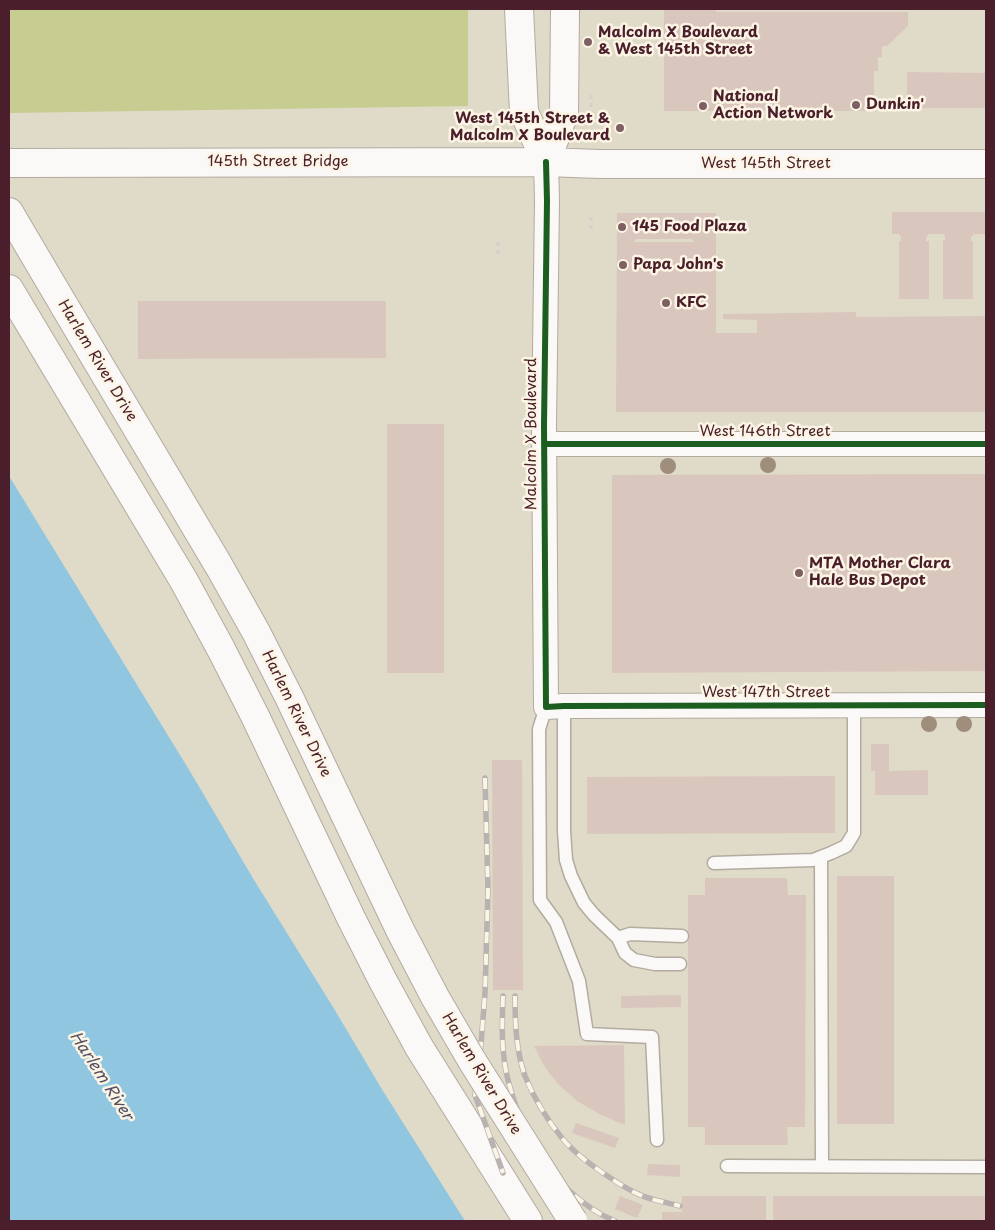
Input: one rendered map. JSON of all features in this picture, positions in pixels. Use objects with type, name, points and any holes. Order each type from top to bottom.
[{"type":"main road","name":"Malcolm X Boulevard","points":[[520,9],[524,112],[546,162]]},
{"type":"main road","name":"Malcolm X Boulevard","points":[[546,162],[564,113],[565,9]]},
{"type":"main road","name":"145th Street Bridge","points":[[9,164],[546,162]]},
{"type":"main road","name":"West 145th Street","points":[[546,162],[598,164],[986,164]]},
{"type":"main road","name":"Harlem River Drive","points":[[9,212],[220,566],[290,697],[400,930],[435,997],[471,1060],[573,1221]]},
{"type":"main road","points":[[9,288],[174,564],[221,649],[382,982],[419,1047],[528,1221]]},
{"type":"street","name":"Malcolm X Boulevard","points":[[546,162],[544,444],[555,706]]},
{"type":"street","name":"West 146th Street","points":[[544,444],[986,444]]},
{"type":"street","name":"West 147th Street","points":[[555,706],[986,705]]},
{"type":"lane","points":[[714,864],[812,860],[846,846],[854,833],[854,705]]},
{"type":"lane","points":[[555,706],[566,860],[570,876],[584,903],[618,938],[624,953],[634,960],[655,964],[680,964]]},
{"type":"lane","points":[[555,706],[539,729],[540,900],[556,922],[579,981],[587,1034],[652,1037],[657,1140]]},
{"type":"lane","points":[[821,857],[822,1166]]},
{"type":"lane","points":[[618,938],[630,934],[682,936]]},
{"type":"lane","points":[[727,1166],[986,1167]]},
{"type":"path","points":[[591,95],[591,112]]},
{"type":"path","points":[[591,217],[591,234]]},
{"type":"path","points":[[498,242],[498,257]]},
{"type":"green space","points":[[9,9],[468,9],[468,106],[9,113]]},
{"type":"water","name":"Harlem River","points":[[9,476],[383,1091],[465,1221],[9,1221]]},
{"type":"building","points":[[664,9],[716,9],[716,12],[908,12],[908,26],[887,46],[882,46],[882,57],[878,57],[878,71],[874,71],[874,111],[664,111]]},
{"type":"building","points":[[907,72],[986,73],[986,108],[907,108]]},
{"type":"building","points":[[892,212],[986,212],[986,234],[974,234],[971,237],[971,241],[973,241],[973,299],[943,299],[943,240],[945,240],[945,236],[943,234],[929,234],[926,237],[926,241],[929,241],[929,299],[899,299],[899,241],[901,241],[901,237],[899,234],[892,234]]},
{"type":"building","points":[[617,213],[716,213],[716,333],[757,333],[757,320],[723,319],[723,314],[856,312],[856,317],[986,316],[986,412],[616,412]],"holes":[[[636,239],[692,239],[695,242],[633,242]]]},
{"type":"building","points":[[138,301],[386,301],[386,358],[138,359]]},
{"type":"building","points":[[387,424],[444,424],[444,673],[387,673]]},
{"type":"building","name":"MTA Mother Clara Hale Bus Depot","points":[[986,474],[986,671],[612,673],[612,475]]},
{"type":"building","points":[[871,744],[889,744],[889,771],[928,770],[928,795],[875,795],[875,771],[871,771]]},
{"type":"building","points":[[492,760],[522,760],[523,990],[493,990]]},
{"type":"building","points":[[835,776],[835,833],[587,834],[587,777]]},
{"type":"building","points":[[837,876],[894,876],[894,1124],[837,1124]]},
{"type":"building","points":[[705,878],[787,878],[788,895],[806,895],[805,1127],[787,1127],[788,1145],[705,1145],[705,1127],[688,1127],[688,895],[705,895]]},
{"type":"building","points":[[681,995],[681,1007],[621,1008],[621,996]]},
{"type":"building","points":[[624,1045],[625,1125],[601,1115],[577,1101],[557,1083],[544,1066],[534,1046]]},
{"type":"building","points":[[576,1123],[619,1138],[615,1148],[572,1133]]},
{"type":"building","points":[[648,1164],[680,1165],[680,1177],[647,1175]]},
{"type":"building","points":[[620,1196],[643,1205],[637,1218],[615,1209]]},
{"type":"building","points":[[682,1196],[766,1196],[766,1221],[662,1221],[662,1212],[682,1212]]},
{"type":"building","points":[[773,1196],[986,1196],[986,1221],[773,1221]]},
{"type":"railway","points":[[485,778],[488,890],[485,993],[475,1095],[503,1173]]},
{"type":"railway","points":[[503,996],[502,1017],[506,1070],[516,1106],[530,1141],[559,1181],[579,1200],[615,1221]]},
{"type":"railway","points":[[515,996],[517,1036],[525,1076],[537,1101],[556,1131],[583,1158],[624,1187],[657,1201],[680,1206]]},
{"type":"cycle path","points":[[546,162],[544,425],[546,707],[986,705]]},
{"type":"cycle path","points":[[544,444],[986,444]]},
{"type":"place","name":"Malcolm X Boulevard & West 145th Street","points":[[588,42]]},
{"type":"place","name":"Dunkin'","points":[[856,105]]},
{"type":"place","name":"National Action Network","points":[[703,106]]},
{"type":"place","name":"West 145th Street & Malcolm X Boulevard","points":[[620,128]]},
{"type":"place","name":"145 Food Plaza","points":[[622,227]]},
{"type":"place","name":"Papa John's","points":[[623,265]]},
{"type":"place","name":"KFC","points":[[666,303]]},
{"type":"place","name":"MTA Mother Clara Hale Bus Depot","points":[[799,573]]}]
